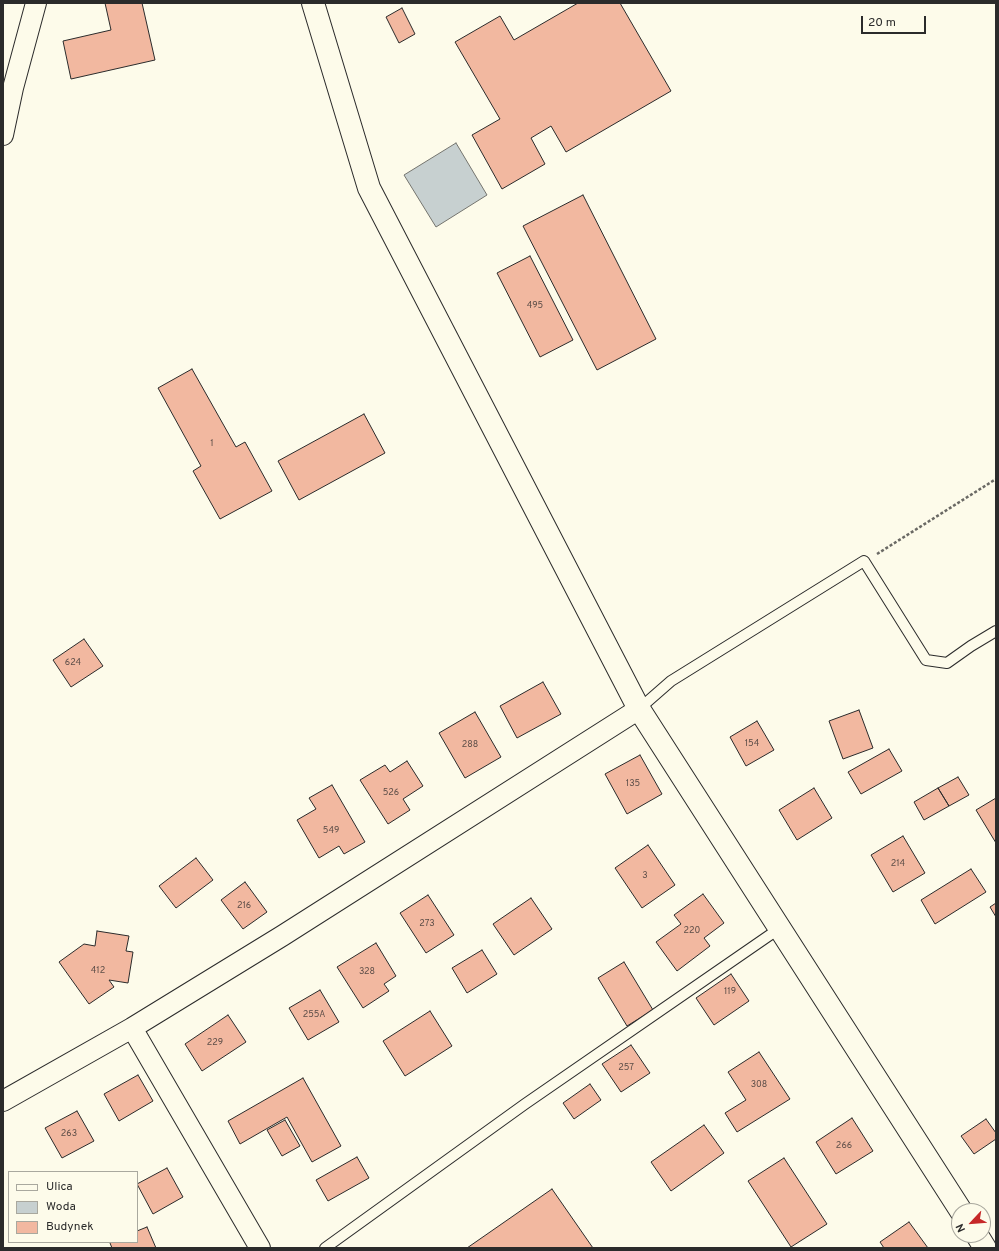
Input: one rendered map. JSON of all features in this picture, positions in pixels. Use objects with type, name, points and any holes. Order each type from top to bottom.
[{"type":"street","points":[[3,135],[13,88],[36,3]]},
{"type":"street","points":[[313,3],[369,188],[639,709],[957,1203]]},
{"type":"street","points":[[3,1101],[132,1028],[282,936],[639,709]]},
{"type":"street","points":[[132,1028],[260,1248]]},
{"type":"lane","points":[[639,709],[671,681],[864,561],[926,660],[947,663],[996,631]]},
{"type":"lane","points":[[325,1248],[525,1104],[780,928]]},
{"type":"path","points":[[864,561],[996,479]]},
{"type":"water","points":[[456,143],[487,195],[436,227],[404,175]]},
{"type":"building","points":[[105,3],[142,3],[155,60],[71,79],[63,41],[111,30]]},
{"type":"building","points":[[578,3],[620,3],[671,91],[566,152],[551,126],[531,138],[545,164],[502,189],[472,135],[500,119],[455,42],[500,16],[514,40]]},
{"type":"building","points":[[402,8],[415,34],[399,43],[386,17]]},
{"type":"building","points":[[583,195],[656,339],[597,370],[523,226]]},
{"type":"building","points":[[530,256],[573,340],[540,357],[497,273]]},
{"type":"building","points":[[192,369],[236,447],[245,442],[272,491],[220,519],[193,471],[201,466],[158,388]]},
{"type":"building","points":[[364,414],[385,453],[299,500],[278,461]]},
{"type":"building","points":[[84,639],[103,666],[71,687],[53,660]]},
{"type":"building","points":[[543,682],[561,714],[517,738],[500,706]]},
{"type":"building","points":[[859,710],[873,748],[843,759],[829,721]]},
{"type":"building","points":[[475,712],[501,757],[465,778],[439,733]]},
{"type":"building","points":[[757,721],[774,750],[746,766],[730,737]]},
{"type":"building","points":[[889,749],[902,771],[861,794],[848,772]]},
{"type":"building","points":[[640,755],[662,794],[627,814],[605,774]]},
{"type":"building","points":[[407,761],[423,786],[403,799],[410,810],[388,824],[360,780],[385,765],[390,772]]},
{"type":"building","points":[[958,777],[969,795],[949,806],[938,788]]},
{"type":"building","points":[[332,785],[365,842],[344,854],[339,846],[319,858],[297,820],[316,809],[309,798]]},
{"type":"building","points":[[814,788],[832,818],[797,840],[779,810]]},
{"type":"building","points":[[938,788],[949,806],[924,820],[914,802]]},
{"type":"building","points":[[996,798],[996,843],[976,810]]},
{"type":"building","points":[[903,836],[925,873],[893,892],[871,855]]},
{"type":"building","points":[[648,845],[675,885],[642,908],[615,868]]},
{"type":"building","points":[[196,858],[213,880],[176,908],[159,886]]},
{"type":"building","points":[[971,869],[986,892],[935,924],[921,900]]},
{"type":"building","points":[[245,882],[267,912],[243,929],[221,900]]},
{"type":"building","points":[[703,894],[724,923],[704,938],[710,946],[677,971],[656,942],[681,924],[674,915]]},
{"type":"building","points":[[428,895],[454,935],[426,953],[400,913]]},
{"type":"building","points":[[531,898],[552,929],[514,955],[493,924]]},
{"type":"building","points":[[996,903],[996,917],[990,907]]},
{"type":"building","points":[[97,931],[129,936],[126,951],[133,952],[128,983],[109,980],[114,987],[89,1004],[59,962],[84,944],[95,946]]},
{"type":"building","points":[[376,943],[396,976],[384,984],[389,991],[363,1008],[337,967]]},
{"type":"building","points":[[482,950],[497,974],[467,993],[452,968]]},
{"type":"building","points":[[624,962],[653,1010],[627,1026],[598,978]]},
{"type":"building","points":[[731,974],[749,1001],[714,1025],[696,998]]},
{"type":"building","points":[[320,990],[339,1022],[308,1040],[289,1008]]},
{"type":"building","points":[[430,1011],[452,1046],[405,1076],[383,1041]]},
{"type":"building","points":[[228,1015],[246,1042],[202,1071],[185,1044]]},
{"type":"building","points":[[631,1045],[650,1073],[621,1092],[602,1064]]},
{"type":"building","points":[[759,1052],[790,1099],[737,1132],[725,1113],[746,1100],[728,1072]]},
{"type":"building","points":[[138,1075],[153,1101],[119,1121],[104,1094]]},
{"type":"building","points":[[303,1078],[341,1146],[312,1162],[287,1117],[240,1144],[228,1121]]},
{"type":"building","points":[[590,1084],[601,1100],[574,1119],[563,1103]]},
{"type":"building","points":[[77,1111],[94,1141],[62,1158],[45,1128]]},
{"type":"building","points":[[852,1118],[873,1151],[836,1174],[816,1142]]},
{"type":"building","points":[[986,1119],[996,1133],[996,1139],[974,1154],[961,1136]]},
{"type":"building","points":[[285,1120],[300,1146],[282,1156],[267,1130]]},
{"type":"building","points":[[704,1125],[724,1153],[671,1191],[651,1162]]},
{"type":"building","points":[[357,1157],[369,1178],[328,1201],[316,1180]]},
{"type":"building","points":[[784,1158],[827,1224],[791,1247],[748,1181]]},
{"type":"building","points":[[167,1168],[183,1197],[153,1214],[138,1183]]},
{"type":"building","points":[[552,1189],[593,1248],[467,1248]]},
{"type":"building","points":[[909,1222],[928,1248],[884,1248],[880,1242]]},
{"type":"building","points":[[147,1227],[156,1248],[112,1248],[110,1243],[138,1243],[138,1231]]}]
